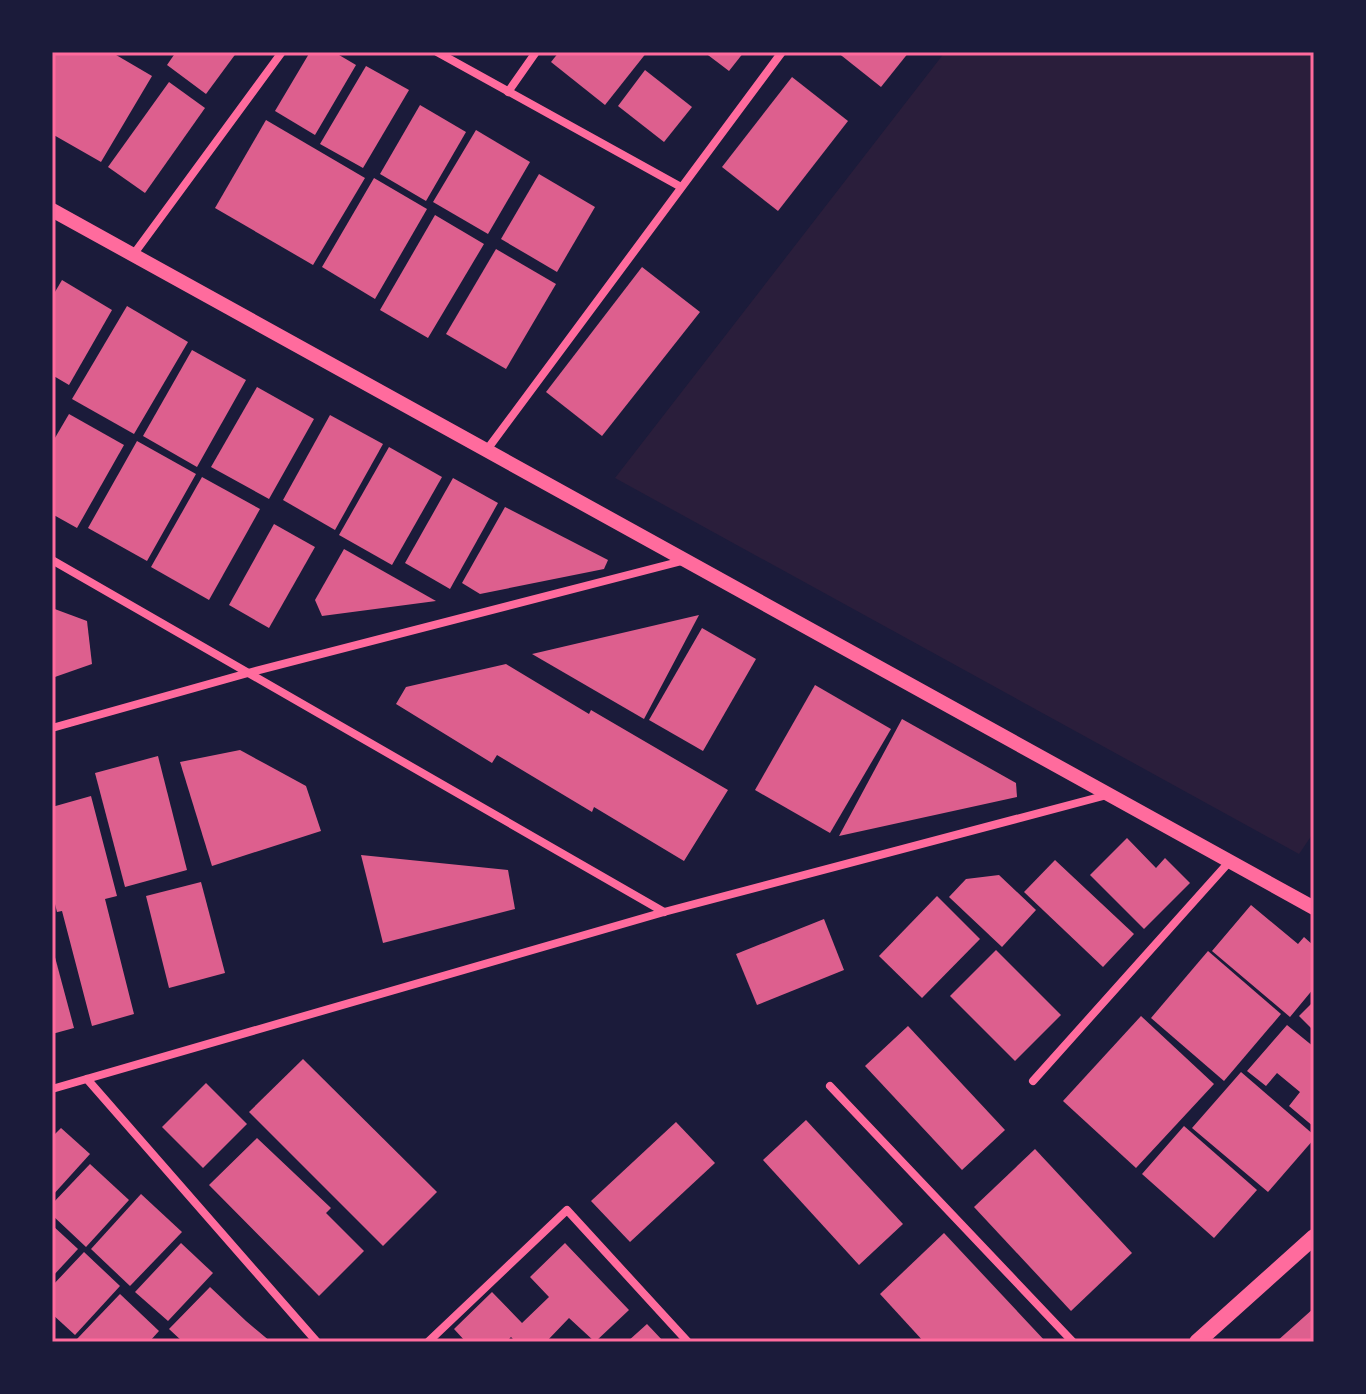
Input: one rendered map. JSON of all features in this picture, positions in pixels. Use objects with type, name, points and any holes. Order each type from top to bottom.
[{"type":"main road","points":[[1197,1342],[1314,1237]]},
{"type":"street","points":[[133,255],[282,52]]},
{"type":"street","points":[[437,52],[681,187]]},
{"type":"street","points":[[508,92],[536,52]]},
{"type":"street","points":[[486,451],[782,52]]},
{"type":"street","points":[[52,210],[1314,908]]},
{"type":"street","points":[[52,560],[664,912]]},
{"type":"street","points":[[52,728],[248,673],[683,561]]},
{"type":"street","points":[[52,1089],[664,912],[1107,795]]},
{"type":"street","points":[[1033,1081],[1230,861]]},
{"type":"street","points":[[87,1079],[317,1342]]},
{"type":"street","points":[[830,1086],[1073,1342]]},
{"type":"street","points":[[428,1342],[567,1210],[688,1342]]},
{"type":"shaded area","points":[[945,52],[1314,52],[1314,832],[1299,854],[615,478]]},
{"type":"building","points":[[52,52],[111,52],[152,76],[101,162],[52,134]]},
{"type":"building","points":[[176,52],[237,52],[206,94],[167,65]]},
{"type":"building","points":[[310,52],[334,52],[356,65],[315,135],[275,111]]},
{"type":"building","points":[[559,52],[647,52],[605,105],[551,62]]},
{"type":"building","points":[[704,52],[744,52],[729,71]]},
{"type":"building","points":[[837,52],[909,52],[881,87]]},
{"type":"building","points":[[366,66],[409,90],[363,168],[320,144]]},
{"type":"building","points":[[645,70],[692,107],[664,142],[618,106]]},
{"type":"building","points":[[792,77],[848,121],[778,211],[722,167]]},
{"type":"building","points":[[169,82],[205,108],[145,193],[108,167]]},
{"type":"building","points":[[420,105],[466,132],[426,201],[380,174]]},
{"type":"building","points":[[266,120],[365,178],[313,265],[215,208]]},
{"type":"building","points":[[476,130],[530,162],[488,234],[433,202]]},
{"type":"building","points":[[539,174],[595,207],[557,272],[501,239]]},
{"type":"building","points":[[374,178],[427,209],[375,299],[322,267]]},
{"type":"building","points":[[435,215],[484,244],[428,338],[380,310]]},
{"type":"building","points":[[496,249],[556,284],[506,369],[446,334]]},
{"type":"building","points":[[642,267],[700,312],[602,436],[546,392]]},
{"type":"building","points":[[62,280],[112,310],[69,385],[52,375],[52,297]]},
{"type":"building","points":[[127,306],[188,342],[134,434],[72,399]]},
{"type":"building","points":[[192,350],[246,380],[197,467],[143,436]]},
{"type":"building","points":[[257,387],[314,419],[269,499],[211,467]]},
{"type":"building","points":[[69,414],[124,445],[77,528],[52,514],[52,443]]},
{"type":"building","points":[[330,415],[383,444],[335,530],[283,500]]},
{"type":"building","points":[[137,441],[196,474],[147,561],[88,528]]},
{"type":"building","points":[[389,447],[442,477],[392,565],[339,535]]},
{"type":"building","points":[[202,477],[260,509],[209,600],[151,567]]},
{"type":"building","points":[[453,478],[498,503],[450,589],[405,563]]},
{"type":"building","points":[[505,507],[608,560],[604,569],[480,594],[462,583]]},
{"type":"building","points":[[274,524],[315,547],[269,628],[229,605]]},
{"type":"building","points":[[344,549],[436,601],[322,616],[315,600]]},
{"type":"building","points":[[52,608],[87,621],[92,664],[52,678]]},
{"type":"building","points":[[699,615],[644,719],[532,654]]},
{"type":"building","points":[[702,628],[756,659],[703,751],[649,720]]},
{"type":"building","points":[[506,664],[589,714],[591,710],[728,790],[684,861],[594,807],[592,812],[497,755],[492,763],[396,704],[406,687]]},
{"type":"building","points":[[815,685],[891,729],[830,833],[755,790]]},
{"type":"building","points":[[902,719],[1016,783],[1017,797],[839,836]]},
{"type":"building","points":[[240,750],[306,786],[321,831],[212,866],[180,762]]},
{"type":"building","points":[[158,756],[187,870],[125,887],[95,773]]},
{"type":"building","points":[[91,796],[117,896],[105,899],[134,1014],[92,1026],[62,911],[57,912],[52,892],[52,807]]},
{"type":"building","points":[[1127,838],[1156,868],[1165,858],[1190,883],[1144,929],[1090,875]]},
{"type":"building","points":[[361,855],[508,870],[515,909],[383,943]]},
{"type":"building","points":[[1055,860],[1134,934],[1103,967],[1024,892]]},
{"type":"building","points":[[999,875],[1036,910],[1002,947],[949,897],[966,879]]},
{"type":"building","points":[[201,882],[225,973],[169,988],[146,896]]},
{"type":"building","points":[[937,896],[980,939],[922,998],[879,956]]},
{"type":"building","points":[[1251,905],[1298,944],[1304,937],[1314,946],[1314,988],[1290,1017],[1212,951]]},
{"type":"building","points":[[824,919],[844,970],[757,1005],[736,954]]},
{"type":"building","points":[[52,946],[74,1028],[52,1034]]},
{"type":"building","points":[[996,950],[1061,1015],[1015,1061],[950,996]]},
{"type":"building","points":[[1208,951],[1281,1014],[1224,1081],[1151,1018]]},
{"type":"building","points":[[1314,1001],[1314,1031],[1299,1016]]},
{"type":"building","points":[[1141,1016],[1214,1084],[1136,1168],[1063,1101]]},
{"type":"building","points":[[1287,1025],[1314,1047],[1314,1127],[1289,1106],[1300,1092],[1277,1073],[1266,1086],[1247,1071]]},
{"type":"building","points":[[908,1026],[1005,1130],[962,1170],[865,1066]]},
{"type":"building","points":[[303,1059],[437,1192],[383,1246],[249,1112]]},
{"type":"building","points":[[1241,1072],[1314,1135],[1314,1139],[1268,1192],[1192,1128]]},
{"type":"building","points":[[206,1083],[247,1124],[203,1168],[162,1127]]},
{"type":"building","points":[[806,1120],[903,1224],[859,1265],[763,1160]]},
{"type":"building","points":[[676,1122],[715,1163],[630,1242],[591,1201]]},
{"type":"building","points":[[1184,1126],[1257,1190],[1214,1238],[1142,1174]]},
{"type":"building","points":[[61,1128],[90,1154],[52,1196],[52,1137]]},
{"type":"building","points":[[257,1138],[331,1208],[326,1213],[364,1251],[319,1296],[209,1185]]},
{"type":"building","points":[[1035,1149],[1132,1253],[1071,1311],[974,1207]]},
{"type":"building","points":[[90,1164],[129,1200],[86,1247],[52,1215],[52,1204]]},
{"type":"building","points":[[141,1194],[182,1232],[130,1286],[91,1249]]},
{"type":"building","points":[[52,1225],[78,1249],[52,1277]]},
{"type":"building","points":[[944,1233],[1046,1342],[924,1342],[880,1294]]},
{"type":"building","points":[[181,1243],[213,1273],[168,1321],[135,1292]]},
{"type":"building","points":[[565,1243],[629,1310],[595,1342],[569,1318],[546,1342],[516,1342],[511,1337],[506,1342],[466,1342],[454,1329],[492,1292],[522,1323],[549,1297],[530,1277]]},
{"type":"building","points":[[84,1252],[120,1286],[75,1335],[52,1314],[52,1286]]},
{"type":"building","points":[[210,1287],[271,1342],[183,1342],[169,1329]]},
{"type":"building","points":[[120,1294],[159,1331],[149,1342],[76,1340]]},
{"type":"building","points":[[1314,1308],[1314,1342],[1276,1342]]},
{"type":"building","points":[[647,1324],[664,1342],[627,1342]]}]
